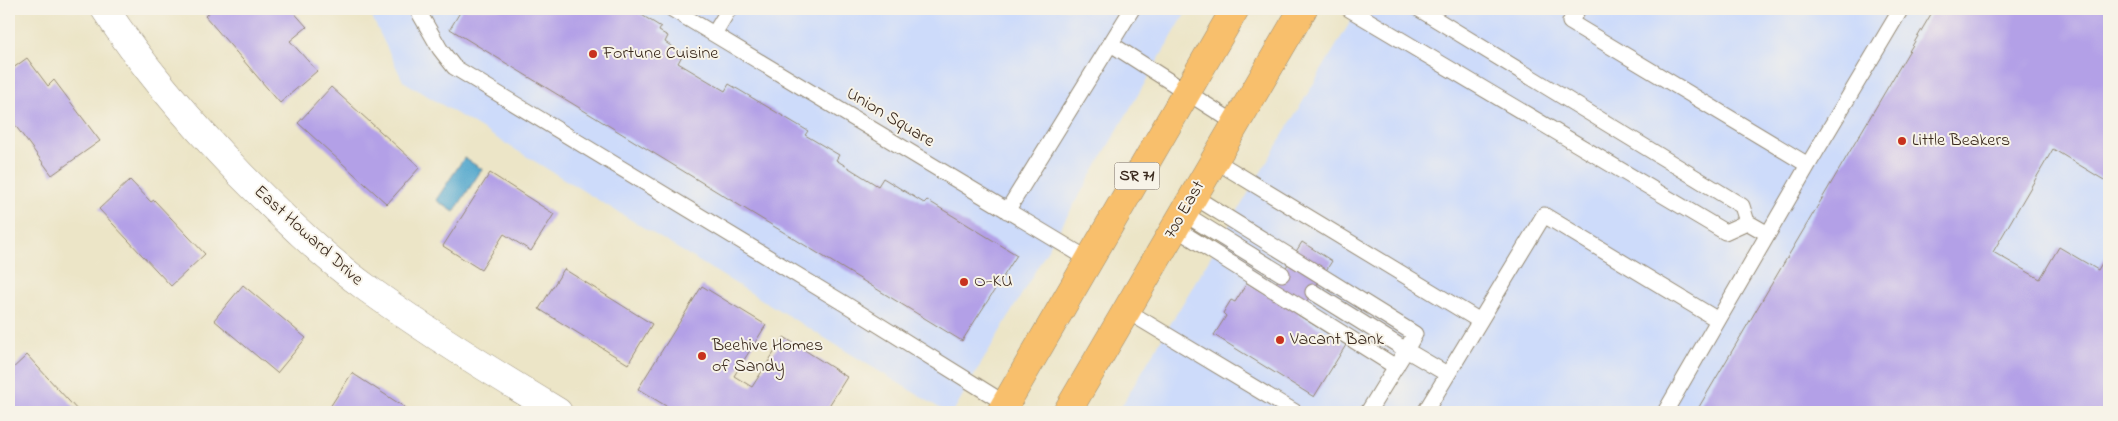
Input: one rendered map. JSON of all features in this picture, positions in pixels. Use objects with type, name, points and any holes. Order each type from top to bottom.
[{"type":"main road","name":"SR 71","points":[[1004,408],[1235,9]]},
{"type":"main road","name":"700 East","points":[[1067,412],[1303,9]]},
{"type":"street","name":"East Howard Drive","points":[[104,9],[132,50],[200,132],[285,220],[366,288],[452,347],[558,412]]},
{"type":"lane","points":[[417,9],[440,48],[454,67],[850,307],[1004,408]]},
{"type":"lane","name":"Union Square","points":[[672,9],[1088,260]]},
{"type":"lane","points":[[714,34],[729,9]]},
{"type":"lane","points":[[1007,211],[1132,9]]},
{"type":"lane","points":[[1349,9],[1725,232],[1747,222]]},
{"type":"lane","points":[[1419,9],[1742,206],[1747,222],[1768,234]]},
{"type":"lane","points":[[1578,9],[1570,22],[1808,165]]},
{"type":"lane","points":[[1665,412],[1901,9]]},
{"type":"lane","points":[[1111,44],[1185,93],[1235,123]]},
{"type":"lane","points":[[1214,160],[1480,321]]},
{"type":"lane","points":[[1184,212],[1282,274]]},
{"type":"lane","points":[[1184,212],[1415,334],[1368,412]]},
{"type":"lane","points":[[1184,212],[1396,367]]},
{"type":"lane","points":[[1425,412],[1544,215],[1718,320]]},
{"type":"lane","points":[[1313,292],[1447,374]]},
{"type":"lane","points":[[1127,311],[1296,412]]},
{"type":"shaded area","points":[[368,9],[1188,9],[953,412],[946,412],[403,81]]},
{"type":"shaded area","points":[[1358,9],[2109,9],[2109,412],[1118,412]]},
{"type":"water","points":[[464,158],[482,169],[454,212],[436,200]]},
{"type":"building","points":[[213,9],[291,9],[307,27],[290,41],[317,71],[280,103],[205,16]]},
{"type":"building","points":[[462,9],[632,9],[661,27],[659,31],[668,36],[665,42],[683,54],[678,63],[725,91],[729,84],[808,131],[805,135],[839,155],[836,160],[878,186],[883,178],[924,203],[927,200],[1017,255],[962,341],[450,29]]},
{"type":"building","points":[[1934,9],[2109,9],[2109,183],[2053,149],[1993,252],[2040,279],[2059,247],[2098,270],[2109,251],[2109,412],[1696,412]]},
{"type":"building","points":[[27,58],[48,86],[54,80],[100,141],[52,175],[9,117],[9,71]]},
{"type":"building","points":[[331,87],[420,167],[387,204],[298,123]]},
{"type":"building","points":[[490,173],[554,214],[531,251],[504,234],[481,270],[443,246]]},
{"type":"building","points":[[130,180],[151,202],[154,200],[205,254],[171,286],[99,209]]},
{"type":"building","name":"Vacant Bank","points":[[1302,242],[1332,261],[1298,315],[1346,345],[1314,397],[1214,335],[1226,316],[1223,313],[1231,300],[1235,302],[1247,283],[1268,296]]},
{"type":"building","points":[[564,269],[652,324],[628,364],[539,309]]},
{"type":"building","points":[[243,285],[306,338],[277,373],[214,320]]},
{"type":"building","name":"Beehive Homes of Sandy","points":[[702,286],[766,325],[734,376],[752,387],[784,337],[847,377],[825,412],[676,412],[638,389]]},
{"type":"building","points":[[27,355],[79,412],[12,412],[9,408],[9,372]]},
{"type":"building","points":[[352,373],[412,412],[331,412],[328,410]]},
{"type":"place","name":"Fortune Cuisine","points":[[593,54]]},
{"type":"place","name":"Little Beakers","points":[[1902,141]]},
{"type":"place","name":"O-KU","points":[[964,282]]},
{"type":"place","name":"Vacant Bank","points":[[1280,340]]},
{"type":"place","name":"Beehive Homes of Sandy","points":[[702,356]]}]
